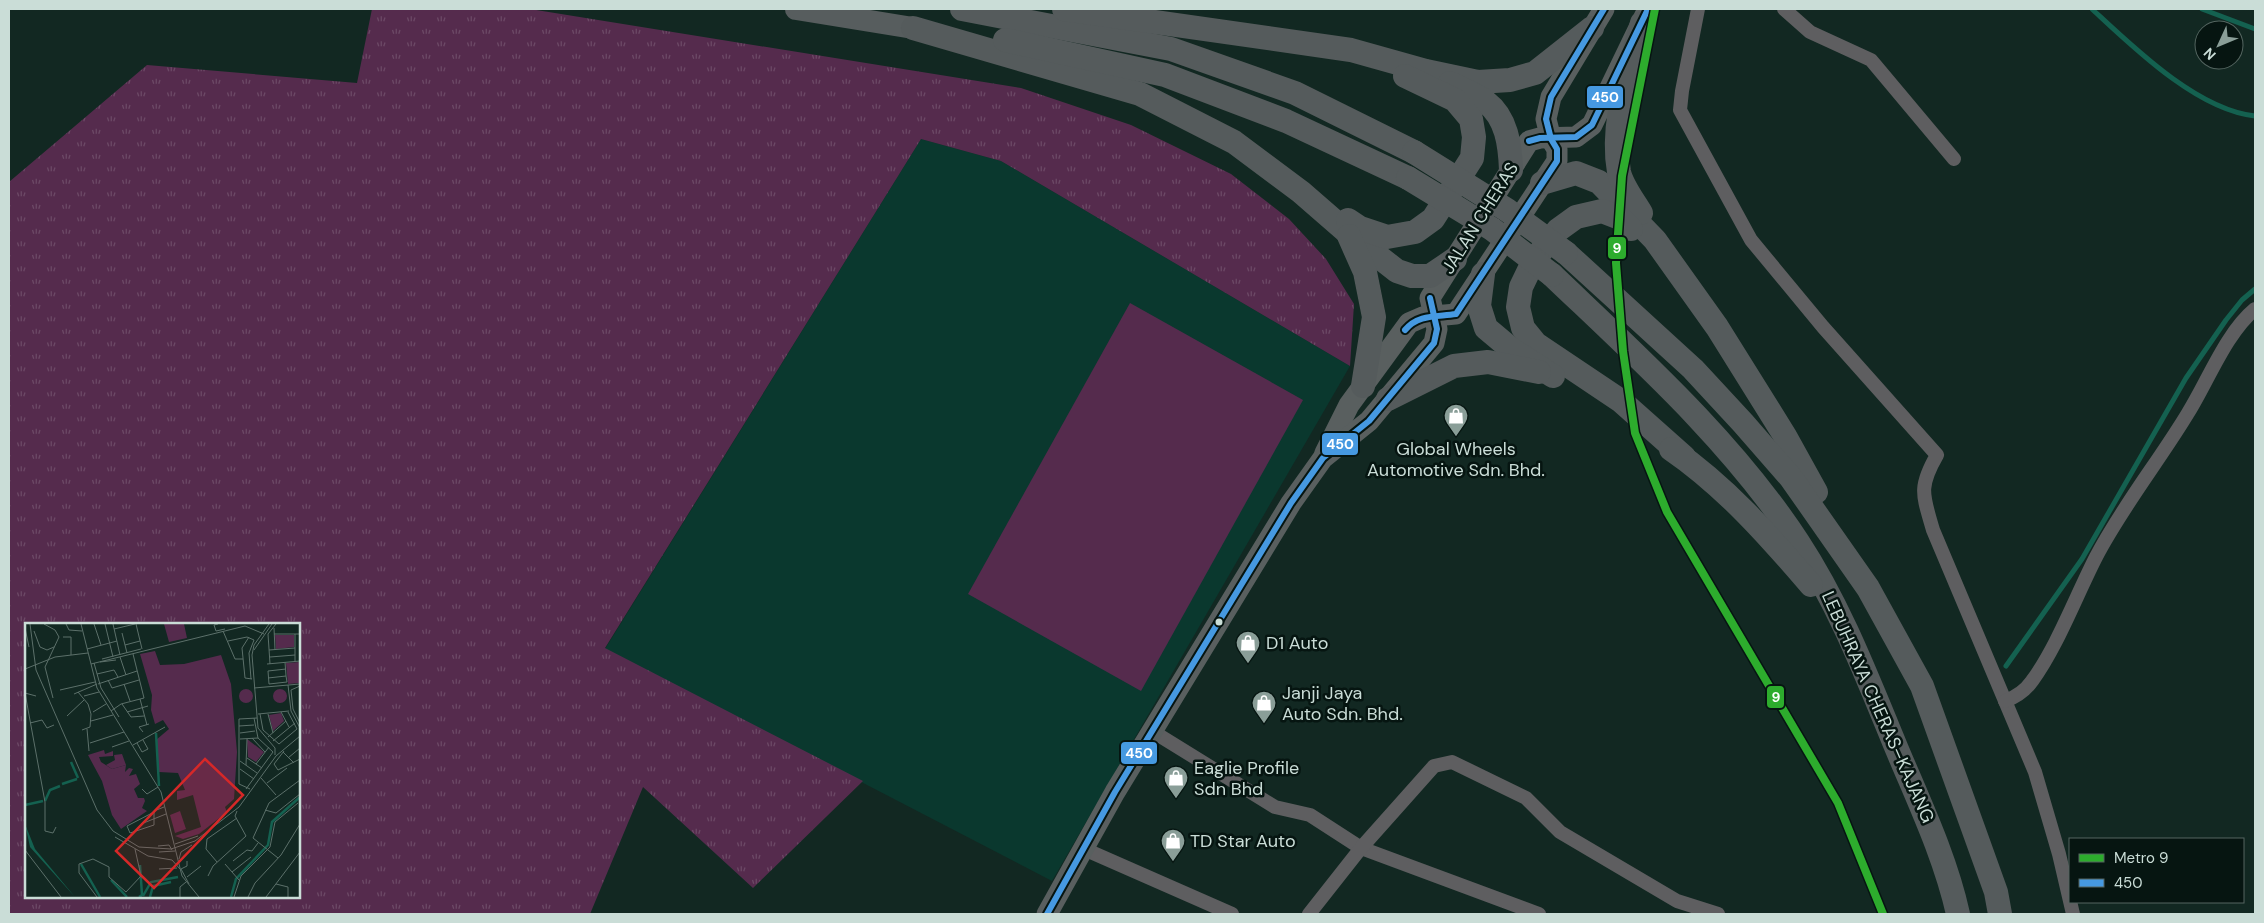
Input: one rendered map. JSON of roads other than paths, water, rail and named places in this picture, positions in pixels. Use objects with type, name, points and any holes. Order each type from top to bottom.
[{"type":"highway","points":[[798,9],[913,28],[1140,94],[1234,142],[1301,192],[1347,232],[1397,271],[1412,276],[1430,276],[1455,259]]},
{"type":"highway","name":"LEBUHRAYA CHERAS–KAJANG","points":[[962,9],[1171,49],[1295,93],[1414,152],[1507,210],[1566,253],[1692,369],[1744,422],[1791,478],[1868,588],[1922,686],[1996,892],[2000,914]]},
{"type":"highway","points":[[1064,9],[1351,50],[1426,71],[1478,82],[1510,80],[1534,73],[1598,18]]},
{"type":"highway","points":[[1645,16],[1624,95],[1616,142],[1619,174],[1655,240],[1717,327],[1785,436],[1868,588]]},
{"type":"highway","name":"LEBUHRAYA CHERAS–KAJANG","points":[[913,28],[1022,42],[1165,76],[1286,121],[1408,178],[1492,229],[1552,274],[1673,392],[1721,442],[1767,498],[1798,542],[1845,624],[1933,835],[1951,882],[1958,914]]},
{"type":"highway","points":[[1301,192],[1360,228],[1387,237],[1415,232],[1433,219],[1472,158],[1474,137],[1470,119],[1455,100],[1351,50]]},
{"type":"highway","points":[[1426,71],[1486,102],[1503,123],[1510,144],[1511,170]]},
{"type":"highway","points":[[1542,183],[1576,173],[1599,182],[1655,240]]},
{"type":"highway","points":[[1717,327],[1644,240],[1620,218],[1602,211],[1576,217],[1558,230],[1534,260],[1522,287],[1518,307],[1523,328],[1536,344],[1621,401],[1720,488],[1755,522],[1845,624]]},
{"type":"highway","points":[[1347,232],[1365,272],[1374,317],[1363,386]]},
{"type":"highway","points":[[1482,274],[1479,306],[1486,328],[1512,349],[1550,374],[1617,412],[1684,458]]},
{"type":"highway","points":[[1388,399],[1454,366],[1488,362],[1550,374]]},
{"type":"main road","name":"JALAN CHERAS","points":[[1323,458],[1370,421],[1434,343],[1437,328],[1430,298],[1529,141],[1540,138],[1576,137],[1592,125],[1645,16]]},
{"type":"main road","name":"JALAN CHERAS","points":[[1047,914],[1152,731],[1291,503],[1323,458],[1349,406],[1409,323],[1423,317],[1456,314],[1557,161],[1557,149],[1551,139],[1546,119],[1552,98],[1598,18]]},
{"type":"street","points":[[1698,9],[1680,110],[1751,240],[1823,327],[1937,455],[1926,475],[1923,494],[1933,530],[2035,772],[2059,854],[2069,900]]},
{"type":"street","points":[[1784,9],[1810,32],[1870,60],[1954,159]]},
{"type":"street","points":[[2005,702],[2018,695],[2032,683],[2097,555],[2191,409],[2234,333],[2244,319],[2255,309]]},
{"type":"street","points":[[1152,731],[1275,806],[1310,815],[1361,848],[1538,914]]},
{"type":"street","points":[[1309,914],[1361,848],[1434,766],[1452,762],[1526,798],[1560,832],[1677,901],[1718,914]]},
{"type":"street","points":[[1084,849],[1232,914]]},
{"type":"waterway","points":[[2092,9],[2146,58],[2189,90],[2233,111],[2255,116]]},
{"type":"waterway","points":[[2202,9],[2255,29]]},
{"type":"waterway","points":[[2006,666],[2082,559],[2186,378],[2226,320],[2242,300],[2255,289]]},
{"type":"metro line","name":"9","points":[[1655,9],[1622,176],[1616,263],[1623,351],[1635,433],[1667,512],[1838,803],[1883,914]]},
{"type":"place","name":"Global Wheels Automotive Sdn. Bhd.","points":[[1456,437]]},
{"type":"place","name":"D1 Auto","points":[[1248,664]]},
{"type":"place","name":"Janji Jaya Auto Sdn. Bhd.","points":[[1264,724]]},
{"type":"place","name":"Eaglie Profile Sdn Bhd","points":[[1176,799]]},
{"type":"place","name":"TD Star Auto","points":[[1173,862]]}]
